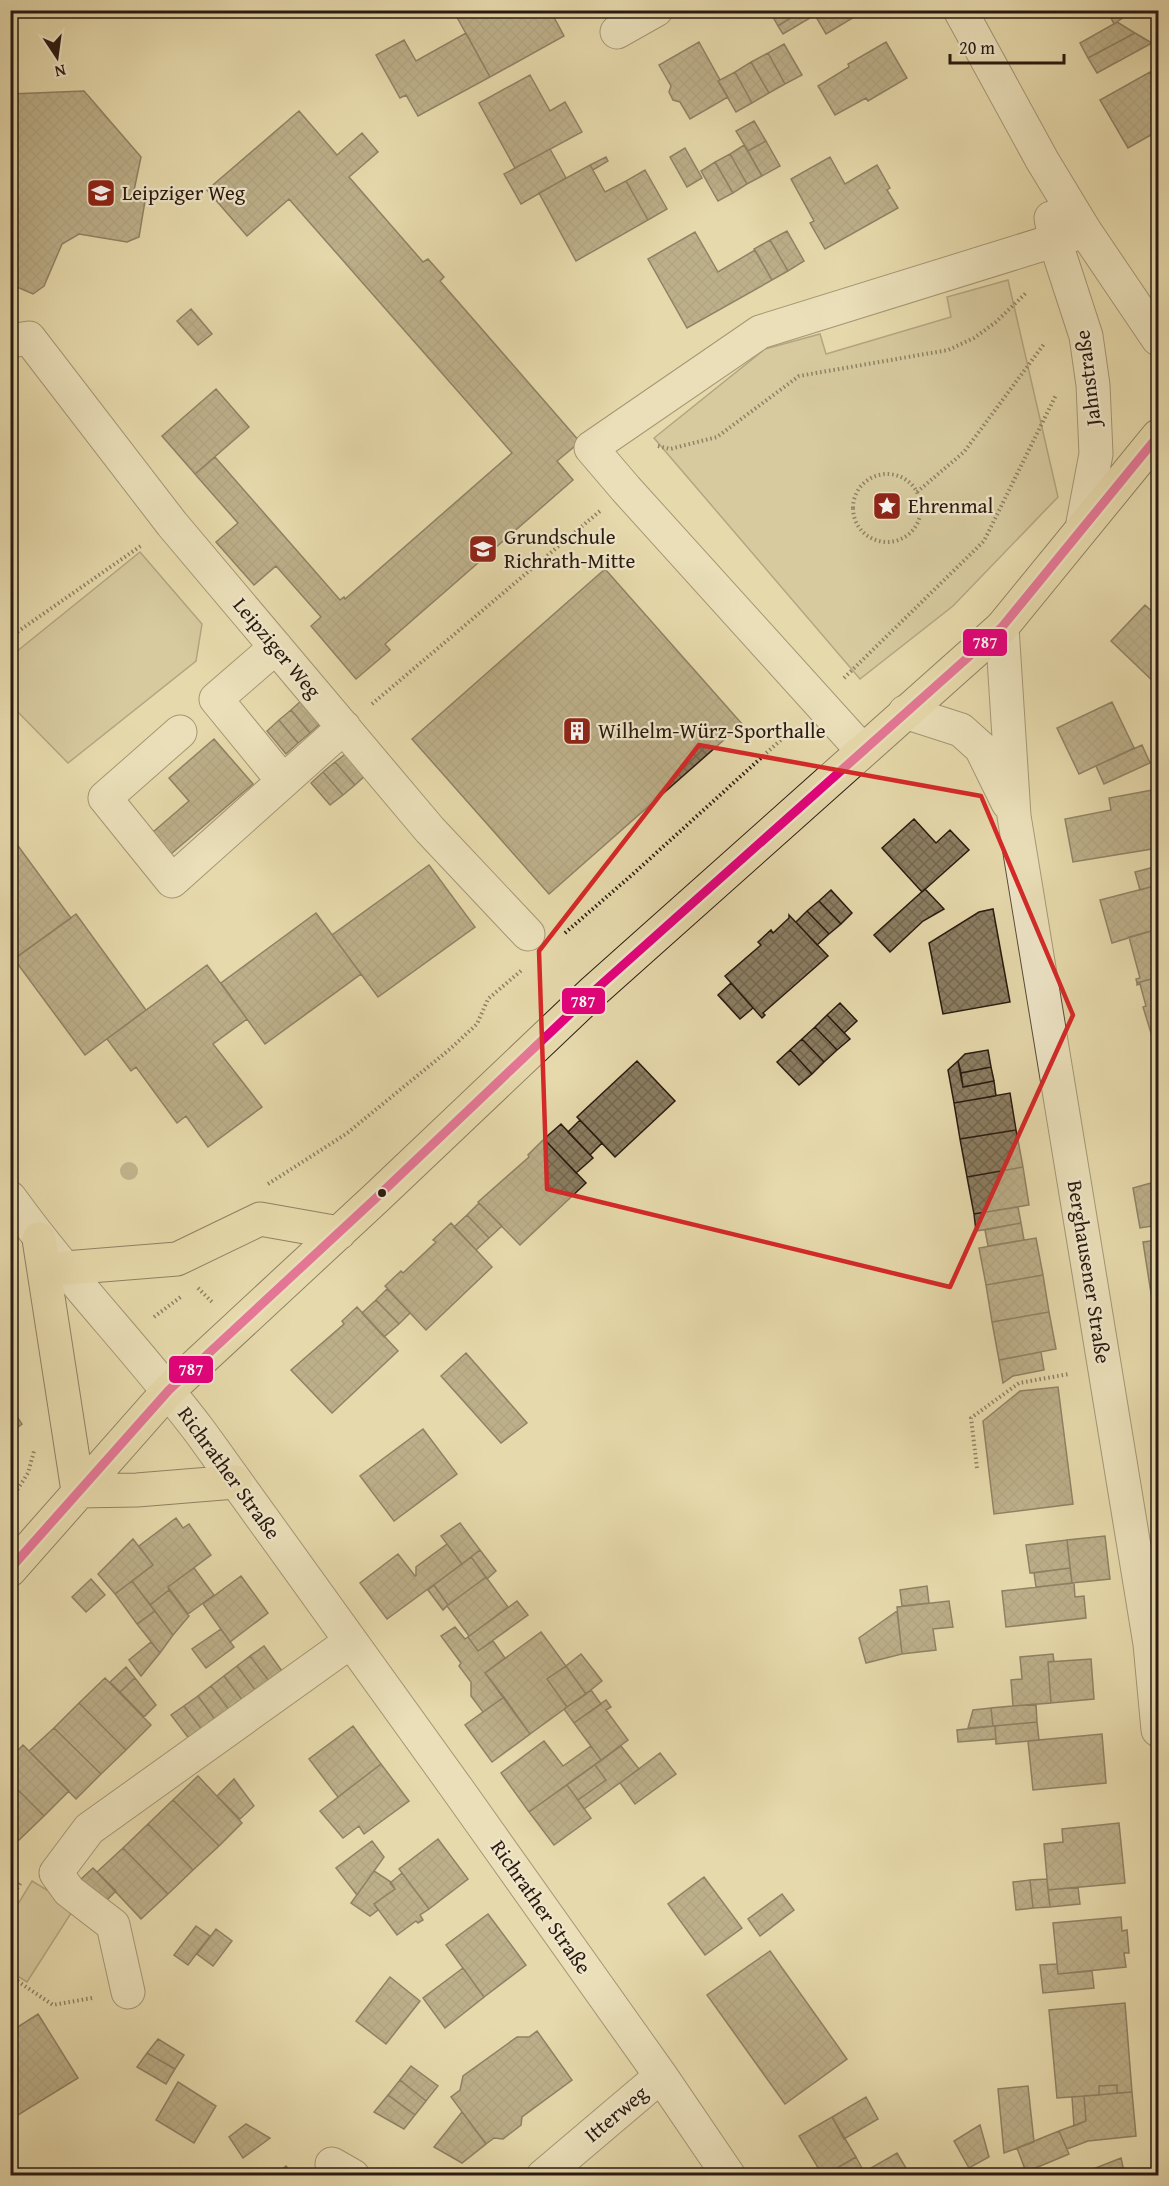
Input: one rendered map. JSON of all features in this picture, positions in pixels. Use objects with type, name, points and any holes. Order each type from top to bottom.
[{"type":"main road","points":[[10,1570],[169,1390],[339,1233],[594,991],[1002,627],[1158,436]]},
{"type":"main road","points":[[64,1268],[177,1259],[260,1219],[339,1233]]},
{"type":"main road","points":[[39,1239],[78,1491]]},
{"type":"main road","points":[[78,1491],[137,1490],[235,1482]]},
{"type":"street","points":[[617,32],[656,10]]},
{"type":"street","name":"Jahnstraße","points":[[960,10],[1042,160],[1070,236],[1093,385],[1096,454],[1082,528]]},
{"type":"street","points":[[862,750],[591,448],[760,332],[1070,236]]},
{"type":"street","name":"Jahnstraße","points":[[1070,236],[1158,339]]},
{"type":"street","name":"Leipziger Weg","points":[[10,340],[29,338],[172,524],[528,949]]},
{"type":"street","name":"Berghausener Straße","points":[[1002,627],[1014,816],[1105,1367],[1154,1642],[1158,1730]]},
{"type":"street","points":[[276,647],[216,699],[284,781]]},
{"type":"street","name":"Berghausener Straße","points":[[905,712],[961,730],[981,748],[1014,816]]},
{"type":"street","points":[[180,732],[105,798],[172,881],[344,728]]},
{"type":"street","name":"Richrather Straße","points":[[10,1198],[39,1239],[169,1390],[661,2076],[729,2175]]},
{"type":"street","points":[[128,1992],[113,1925],[69,1891],[56,1873],[89,1829],[350,1642]]},
{"type":"street","name":"Itterweg","points":[[543,2175],[661,2076]]},
{"type":"path","points":[[606,437],[670,449],[717,437],[799,376],[948,350],[974,338],[996,322],[1027,292]]},
{"type":"path","points":[[917,492],[964,452],[1044,344]]},
{"type":"path","points":[[562,935],[633,874],[820,704],[984,541],[1058,390]]},
{"type":"path","points":[[889,474],[910,483],[917,492],[920,514],[916,525],[899,540],[877,541],[867,536],[859,528],[852,508],[854,497],[868,480],[878,475],[889,474]]},
{"type":"path","points":[[369,707],[626,489]]},
{"type":"path","points":[[10,637],[172,524]]},
{"type":"path","points":[[266,1185],[346,1134],[450,1049],[477,1024],[488,999],[528,949]]},
{"type":"path","points":[[977,1468],[971,1418],[1019,1383],[1105,1367]]},
{"type":"path","points":[[10,1976],[53,2005],[128,1992]]},
{"type":"highlighted area","points":[[699,745],[981,796],[1073,1015],[950,1287],[547,1189],[539,951]]},
{"type":"shaded area","points":[[1008,280],[1058,497],[953,606],[860,679],[654,438],[765,349],[820,334],[826,354],[951,317],[947,297]]},
{"type":"shaded area","points":[[140,552],[202,624],[196,661],[68,763],[11,705],[11,656]]},
{"type":"shaded area","points":[[32,1881],[75,1907],[27,1982],[11,1972],[10,1917]]},
{"type":"building","points":[[456,10],[488,10],[492,18],[505,10],[550,10],[564,36],[490,77],[454,12]]},
{"type":"building","points":[[769,10],[803,10],[778,26]]},
{"type":"building","points":[[803,10],[812,10],[815,15],[783,34],[778,26]]},
{"type":"building","points":[[812,10],[866,10],[826,34]]},
{"type":"building","points":[[1107,10],[1134,10],[1114,24]]},
{"type":"building","points":[[1117,22],[1135,33],[1088,58],[1080,43]]},
{"type":"building","points":[[466,33],[490,77],[418,116],[406,95],[400,98],[376,55],[404,40],[416,61]]},
{"type":"building","points":[[1135,33],[1152,43],[1097,73],[1088,58]]},
{"type":"building","points":[[699,42],[728,97],[690,119],[680,102],[673,100],[669,92],[671,86],[659,65]]},
{"type":"building","points":[[886,42],[907,78],[868,101],[866,98],[835,115],[818,86],[849,67],[848,64]]},
{"type":"building","points":[[784,44],[802,75],[785,84],[768,53]]},
{"type":"building","points":[[768,53],[785,84],[769,93],[751,62]]},
{"type":"building","points":[[751,62],[769,93],[752,103],[735,72]]},
{"type":"building","points":[[735,72],[752,103],[736,112],[718,81]]},
{"type":"building","points":[[1150,72],[1158,86],[1158,131],[1128,148],[1100,100]]},
{"type":"building","points":[[530,75],[550,111],[565,102],[582,132],[515,168],[479,103]]},
{"type":"building","points":[[84,91],[141,157],[132,200],[145,201],[139,237],[127,242],[79,234],[62,244],[44,286],[33,294],[10,284],[10,94]]},
{"type":"building","points":[[299,111],[337,155],[362,133],[378,152],[349,177],[423,262],[428,259],[444,277],[440,281],[580,442],[557,461],[573,480],[385,644],[390,650],[356,679],[311,626],[321,617],[276,566],[254,585],[216,542],[238,523],[195,474],[215,457],[340,600],[344,597],[345,599],[512,453],[289,199],[247,236],[207,190]]},
{"type":"building","points":[[754,121],[766,141],[748,151],[736,131]]},
{"type":"building","points":[[766,141],[780,166],[762,176],[748,151]]},
{"type":"building","points":[[744,145],[762,176],[747,184],[730,154]]},
{"type":"building","points":[[685,148],[702,178],[687,187],[670,157]]},
{"type":"building","points":[[550,149],[566,178],[521,204],[504,174]]},
{"type":"building","points":[[730,154],[747,184],[733,193],[715,162]]},
{"type":"building","points":[[606,157],[608,161],[593,170],[590,165]]},
{"type":"building","points":[[830,157],[845,184],[877,165],[890,188],[887,190],[898,208],[825,249],[810,223],[814,221],[791,179]]},
{"type":"building","points":[[715,162],[733,193],[718,201],[701,171]]},
{"type":"building","points":[[590,165],[605,192],[626,181],[648,220],[576,261],[539,193]]},
{"type":"building","points":[[645,170],[667,209],[648,220],[626,181]]},
{"type":"building","points":[[787,231],[804,261],[788,271],[770,240]]},
{"type":"building","points":[[695,232],[718,272],[755,250],[772,280],[687,328],[648,259]]},
{"type":"building","points":[[770,240],[788,271],[772,280],[754,249]]},
{"type":"building","points":[[191,309],[212,334],[198,345],[177,321]]},
{"type":"building","points":[[216,389],[249,427],[195,474],[162,436]]},
{"type":"building","name":"Wilhelm-Würz-Sporthalle","points":[[605,569],[742,724],[549,894],[412,739]]},
{"type":"building","points":[[1145,605],[1158,617],[1157,685],[1111,641]]},
{"type":"building","points":[[303,699],[322,722],[310,733],[291,710]]},
{"type":"building","points":[[1112,702],[1134,748],[1079,774],[1057,728]]},
{"type":"building","points":[[291,710],[310,733],[298,743],[279,720]]},
{"type":"building","points":[[279,720],[298,743],[286,754],[267,731]]},
{"type":"building","points":[[214,739],[253,784],[165,859],[146,838],[189,801],[169,778]]},
{"type":"building","points":[[1142,745],[1150,763],[1104,784],[1096,766]]},
{"type":"building","points":[[348,752],[367,774],[355,785],[335,762]]},
{"type":"building","points":[[335,762],[355,785],[343,795],[323,772]]},
{"type":"building","points":[[323,772],[343,795],[330,805],[311,783]]},
{"type":"building","points":[[1158,789],[1158,848],[1073,862],[1065,819],[1111,810],[1109,798]]},
{"type":"building","points":[[914,819],[936,843],[950,830],[969,850],[922,892],[882,848]]},
{"type":"building","points":[[10,835],[71,918],[10,962]]},
{"type":"building","points":[[429,865],[475,927],[378,997],[332,935]]},
{"type":"building","points":[[1158,866],[1158,885],[1140,890],[1135,872]]},
{"type":"building","points":[[1158,885],[1158,929],[1112,943],[1100,900]]},
{"type":"building","points":[[925,889],[944,909],[923,921],[890,952],[874,935]]},
{"type":"building","points":[[831,890],[852,913],[841,924],[819,901]]},
{"type":"building","points":[[819,901],[841,924],[829,934],[807,911]]},
{"type":"building","points":[[993,909],[1010,1002],[943,1014],[929,943],[979,912]]},
{"type":"building","points":[[807,911],[829,934],[817,945],[796,922]]},
{"type":"building","points":[[316,913],[361,974],[265,1044],[221,983]]},
{"type":"building","points":[[76,914],[146,1010],[85,1055],[14,959]]},
{"type":"building","points":[[789,915],[828,956],[763,1013],[765,1015],[762,1018],[725,976],[761,945],[758,942],[771,930],[773,933],[789,918]]},
{"type":"building","points":[[1158,929],[1158,977],[1137,983],[1136,979],[1140,978],[1129,937]]},
{"type":"building","points":[[207,965],[247,1019],[213,1044],[262,1107],[208,1147],[186,1116],[177,1123],[136,1067],[131,1071],[107,1039]]},
{"type":"building","points":[[1158,977],[1158,1061],[1143,1007],[1146,1006],[1140,984],[1137,985],[1137,983]]},
{"type":"building","points":[[731,983],[753,1008],[740,1019],[718,995]]},
{"type":"building","points":[[840,1003],[857,1021],[844,1033],[827,1015]]},
{"type":"building","points":[[827,1015],[850,1039],[837,1050],[815,1027]]},
{"type":"building","points":[[815,1027],[837,1050],[824,1062],[802,1039]]},
{"type":"building","points":[[802,1039],[824,1062],[812,1074],[790,1050]]},
{"type":"building","points":[[790,1050],[812,1074],[799,1085],[777,1062]]},
{"type":"building","points":[[988,1050],[991,1067],[961,1073],[958,1061],[965,1054]]},
{"type":"building","points":[[637,1061],[675,1101],[615,1157],[577,1117]]},
{"type":"building","points":[[958,1061],[963,1087],[994,1081],[996,1096],[954,1103],[948,1070]]},
{"type":"building","points":[[991,1067],[994,1081],[963,1087],[961,1073]]},
{"type":"building","points":[[1010,1093],[1016,1130],[960,1139],[954,1103]]},
{"type":"building","points":[[580,1120],[602,1143],[590,1155],[568,1132]]},
{"type":"building","points":[[561,1124],[593,1158],[576,1173],[544,1139]]},
{"type":"building","points":[[1016,1130],[1023,1167],[967,1177],[960,1139]]},
{"type":"building","points":[[544,1139],[586,1183],[520,1245],[478,1202],[529,1157],[528,1155]]},
{"type":"building","points":[[1023,1167],[1029,1205],[974,1214],[967,1177]]},
{"type":"building","points":[[1158,1181],[1158,1225],[1140,1228],[1133,1188]]},
{"type":"building","points":[[479,1203],[502,1226],[489,1238],[467,1215]]},
{"type":"building","points":[[1018,1207],[1021,1223],[976,1231],[974,1214]]},
{"type":"building","points":[[467,1215],[489,1238],[476,1250],[454,1227]]},
{"type":"building","points":[[451,1223],[492,1267],[426,1330],[385,1286],[401,1271],[403,1273],[436,1242],[433,1240]]},
{"type":"building","points":[[1021,1223],[1024,1240],[988,1246],[985,1230]]},
{"type":"building","points":[[1036,1238],[1043,1275],[986,1285],[979,1248]]},
{"type":"building","points":[[1158,1240],[1158,1286],[1150,1287],[1143,1242]]},
{"type":"building","points":[[1043,1275],[1049,1312],[992,1322],[986,1285]]},
{"type":"building","points":[[1158,1286],[1158,1327],[1157,1327],[1150,1287]]},
{"type":"building","points":[[387,1289],[410,1313],[399,1324],[376,1300]]},
{"type":"building","points":[[376,1300],[399,1324],[384,1337],[362,1313]]},
{"type":"building","points":[[357,1307],[398,1351],[332,1413],[291,1370],[344,1324],[342,1321]]},
{"type":"building","points":[[1049,1312],[1056,1349],[999,1360],[992,1322]]},
{"type":"building","points":[[1041,1352],[1044,1370],[1013,1376],[1003,1383],[999,1360]]},
{"type":"building","points":[[466,1353],[527,1423],[501,1443],[441,1376]]},
{"type":"building","points":[[1058,1387],[1073,1504],[994,1514],[983,1421],[1020,1391]]},
{"type":"building","points":[[13,1411],[22,1424],[10,1433],[10,1412]]},
{"type":"building","points":[[423,1429],[457,1474],[394,1521],[360,1476]]},
{"type":"building","points":[[176,1518],[183,1528],[189,1524],[211,1555],[168,1587],[169,1590],[150,1605],[132,1581],[153,1565],[139,1546]]},
{"type":"building","points":[[460,1523],[480,1550],[462,1564],[441,1536]]},
{"type":"building","points":[[1105,1536],[1110,1579],[1072,1583],[1067,1540]]},
{"type":"building","points":[[133,1539],[153,1565],[115,1594],[98,1574]]},
{"type":"building","points":[[1067,1540],[1070,1568],[1030,1573],[1026,1545]]},
{"type":"building","points":[[447,1544],[462,1564],[387,1619],[360,1583],[398,1554],[415,1576],[416,1567]]},
{"type":"building","points":[[480,1550],[496,1571],[487,1579],[471,1557]]},
{"type":"building","points":[[471,1557],[486,1577],[448,1605],[434,1585]]},
{"type":"building","points":[[194,1568],[214,1595],[188,1614],[168,1587]]},
{"type":"building","points":[[1070,1568],[1072,1583],[1036,1587],[1034,1573]]},
{"type":"building","points":[[241,1576],[268,1613],[230,1642],[203,1604]]},
{"type":"building","points":[[486,1577],[508,1607],[469,1636],[447,1606]]},
{"type":"building","points":[[91,1579],[105,1595],[86,1612],[72,1597]]},
{"type":"building","points":[[132,1581],[155,1611],[137,1624],[115,1594]]},
{"type":"building","points":[[1074,1583],[1075,1597],[1084,1596],[1086,1618],[1006,1627],[1002,1591]]},
{"type":"building","points":[[434,1585],[448,1605],[443,1610],[428,1590]]},
{"type":"building","points":[[927,1586],[929,1603],[902,1606],[900,1590]]},
{"type":"building","points":[[169,1590],[189,1616],[173,1635],[150,1605]]},
{"type":"building","points":[[517,1601],[528,1615],[478,1651],[468,1637]]},
{"type":"building","points":[[949,1601],[953,1627],[933,1629],[936,1650],[902,1654],[897,1607]]},
{"type":"building","points":[[155,1611],[173,1635],[160,1653],[137,1624]]},
{"type":"building","points":[[897,1611],[902,1654],[866,1663],[859,1638]]},
{"type":"building","points":[[455,1627],[465,1639],[468,1637],[478,1651],[493,1641],[505,1658],[485,1673],[504,1697],[483,1712],[471,1696],[471,1682],[459,1666],[461,1663],[441,1636]]},
{"type":"building","points":[[221,1629],[234,1647],[206,1668],[192,1649]]},
{"type":"building","points":[[541,1632],[566,1666],[547,1679],[567,1707],[530,1734],[485,1673]]},
{"type":"building","points":[[151,1642],[160,1653],[141,1676],[129,1660]]},
{"type":"building","points":[[264,1646],[282,1671],[269,1681],[250,1656]]},
{"type":"building","points":[[581,1654],[602,1681],[586,1694],[566,1666]]},
{"type":"building","points":[[1053,1654],[1054,1662],[1048,1662],[1051,1703],[1013,1706],[1011,1680],[1022,1679],[1020,1657]]},
{"type":"building","points":[[250,1656],[269,1681],[256,1691],[237,1666]]},
{"type":"building","points":[[1091,1659],[1094,1699],[1051,1703],[1048,1662]]},
{"type":"building","points":[[237,1666],[256,1691],[243,1701],[224,1676]]},
{"type":"building","points":[[566,1666],[586,1694],[567,1707],[547,1679]]},
{"type":"building","points":[[126,1667],[135,1678],[120,1692],[110,1682]]},
{"type":"building","points":[[224,1676],[243,1701],[230,1711],[211,1686]]},
{"type":"building","points":[[105,1678],[151,1725],[126,1750],[79,1703]]},
{"type":"building","points":[[135,1678],[156,1705],[144,1717],[120,1692]]},
{"type":"building","points":[[211,1686],[230,1711],[216,1721],[198,1696]]},
{"type":"building","points":[[591,1690],[601,1704],[574,1723],[564,1709]]},
{"type":"building","points":[[198,1696],[216,1721],[203,1731],[184,1706]]},
{"type":"building","points":[[504,1697],[530,1734],[492,1762],[465,1725]]},
{"type":"building","points":[[606,1700],[611,1707],[606,1710],[628,1740],[601,1760],[574,1723]]},
{"type":"building","points":[[79,1703],[126,1750],[101,1774],[54,1728]]},
{"type":"building","points":[[1036,1704],[1037,1722],[993,1726],[991,1708]]},
{"type":"building","points":[[184,1706],[203,1731],[190,1740],[171,1715]]},
{"type":"building","points":[[991,1708],[993,1726],[968,1728],[973,1710]]},
{"type":"building","points":[[1037,1722],[1039,1740],[996,1744],[995,1726]]},
{"type":"building","points":[[353,1726],[381,1764],[338,1797],[309,1759]]},
{"type":"building","points":[[995,1726],[996,1739],[958,1742],[957,1730]]},
{"type":"building","points":[[54,1728],[101,1774],[76,1799],[29,1751]]},
{"type":"building","points":[[1102,1734],[1106,1783],[1033,1790],[1028,1741]]},
{"type":"building","points":[[544,1741],[563,1766],[591,1746],[601,1760],[529,1812],[501,1773]]},
{"type":"building","points":[[23,1745],[69,1791],[44,1816],[10,1782],[10,1758]]},
{"type":"building","points":[[621,1746],[639,1769],[584,1809],[578,1800],[606,1780],[595,1765]]},
{"type":"building","points":[[660,1753],[676,1774],[635,1804],[620,1783]]},
{"type":"building","points":[[381,1764],[409,1801],[364,1834],[359,1826],[343,1838],[320,1811]]},
{"type":"building","points":[[595,1765],[606,1780],[578,1800],[567,1785]]},
{"type":"building","points":[[198,1776],[242,1823],[219,1846],[173,1800]]},
{"type":"building","points":[[234,1779],[254,1806],[240,1819],[217,1796]]},
{"type":"building","points":[[10,1782],[44,1816],[19,1840],[10,1832]]},
{"type":"building","points":[[567,1785],[591,1818],[554,1845],[529,1812]]},
{"type":"building","points":[[173,1800],[219,1846],[193,1870],[148,1824]]},
{"type":"building","points":[[1119,1823],[1125,1883],[1048,1890],[1044,1844],[1063,1842],[1062,1829]]},
{"type":"building","points":[[148,1824],[193,1870],[168,1894],[123,1848]]},
{"type":"building","points":[[438,1839],[468,1879],[429,1909],[399,1869]]},
{"type":"building","points":[[372,1841],[384,1857],[357,1895],[336,1868]]},
{"type":"building","points":[[123,1848],[168,1894],[141,1919],[97,1872]]},
{"type":"building","points":[[93,1868],[116,1891],[103,1904],[80,1880]]},
{"type":"building","points":[[374,1871],[391,1882],[395,1889],[374,1904],[378,1910],[370,1916],[351,1903]]},
{"type":"building","points":[[402,1873],[429,1909],[420,1915],[423,1920],[418,1923],[416,1921],[397,1935],[374,1904],[395,1889],[390,1883]]},
{"type":"building","points":[[704,1877],[742,1928],[705,1955],[668,1904]]},
{"type":"building","points":[[1047,1879],[1050,1907],[1033,1908],[1030,1880]]},
{"type":"building","points":[[1030,1880],[1033,1908],[1016,1910],[1013,1882]]},
{"type":"building","points":[[1078,1887],[1080,1904],[1050,1907],[1048,1890]]},
{"type":"building","points":[[782,1894],[794,1910],[760,1936],[748,1919]]},
{"type":"building","points":[[488,1914],[526,1965],[484,1997],[446,1945]]},
{"type":"building","points":[[1121,1917],[1122,1931],[1127,1930],[1129,1953],[1124,1953],[1126,1967],[1058,1974],[1053,1923]]},
{"type":"building","points":[[196,1926],[210,1936],[188,1965],[174,1955]]},
{"type":"building","points":[[216,1929],[232,1941],[213,1966],[197,1954]]},
{"type":"building","points":[[770,1951],[847,2059],[785,2104],[707,1995]]},
{"type":"building","points":[[1057,1964],[1058,1974],[1092,1971],[1094,1988],[1043,1993],[1040,1965]]},
{"type":"building","points":[[463,1968],[484,1997],[445,2028],[423,1998]]},
{"type":"building","points":[[390,1977],[420,2001],[386,2044],[356,2021]]},
{"type":"building","points":[[1125,2003],[1132,2092],[1117,2093],[1117,2085],[1099,2086],[1099,2095],[1057,2098],[1049,2010]]},
{"type":"building","points":[[38,2014],[78,2078],[10,2120],[10,2032]]},
{"type":"building","points":[[537,2031],[572,2080],[522,2117],[521,2125],[503,2139],[494,2138],[486,2144],[451,2097],[460,2090],[463,2076],[517,2037],[529,2037]]},
{"type":"building","points":[[158,2039],[184,2055],[175,2069],[147,2053]]},
{"type":"building","points":[[147,2053],[175,2069],[166,2084],[137,2067]]},
{"type":"building","points":[[411,2066],[438,2086],[426,2101],[400,2080]]},
{"type":"building","points":[[400,2080],[426,2101],[415,2115],[388,2095]]},
{"type":"building","points":[[178,2082],[216,2106],[194,2143],[156,2120]]},
{"type":"building","points":[[1117,2085],[1117,2093],[1099,2095],[1099,2086]]},
{"type":"building","points":[[1028,2086],[1034,2142],[1004,2153],[998,2089]]},
{"type":"building","points":[[1132,2092],[1136,2136],[1088,2141],[1067,2149],[1059,2131],[1086,2121],[1084,2096]]},
{"type":"building","points":[[388,2095],[415,2115],[404,2129],[374,2112]]},
{"type":"building","points":[[1084,2096],[1086,2121],[1074,2126],[1072,2097]]},
{"type":"building","points":[[866,2097],[878,2119],[844,2139],[832,2117]]},
{"type":"building","points":[[462,2112],[486,2144],[462,2163],[434,2147]]},
{"type":"building","points":[[832,2117],[856,2157],[823,2176],[799,2136]]},
{"type":"building","points":[[246,2124],[270,2138],[243,2158],[229,2137]]},
{"type":"building","points":[[980,2125],[989,2157],[969,2168],[954,2141]]},
{"type":"building","points":[[1059,2131],[1069,2154],[1026,2172],[1017,2148]]},
{"type":"building","points":[[897,2153],[909,2173],[905,2176],[866,2176],[864,2172]]},
{"type":"building","points":[[856,2157],[864,2172],[859,2176],[828,2176],[827,2174]]},
{"type":"building","points":[[1121,2158],[1125,2176],[1089,2176],[1088,2171]]},
{"type":"building","points":[[286,2166],[294,2176],[274,2176]]},
{"type":"transit line","name":"787","points":[[10,1569],[169,1390],[594,991],[1002,627],[1158,436]]},
{"type":"place","name":"Leipziger Weg","points":[[101,193]]},
{"type":"place","name":"Ehrenmal","points":[[887,506]]},
{"type":"place","name":"Grundschule Richrath-Mitte","points":[[483,549]]},
{"type":"place","name":"Wilhelm-Würz-Sporthalle","points":[[577,731]]}]
